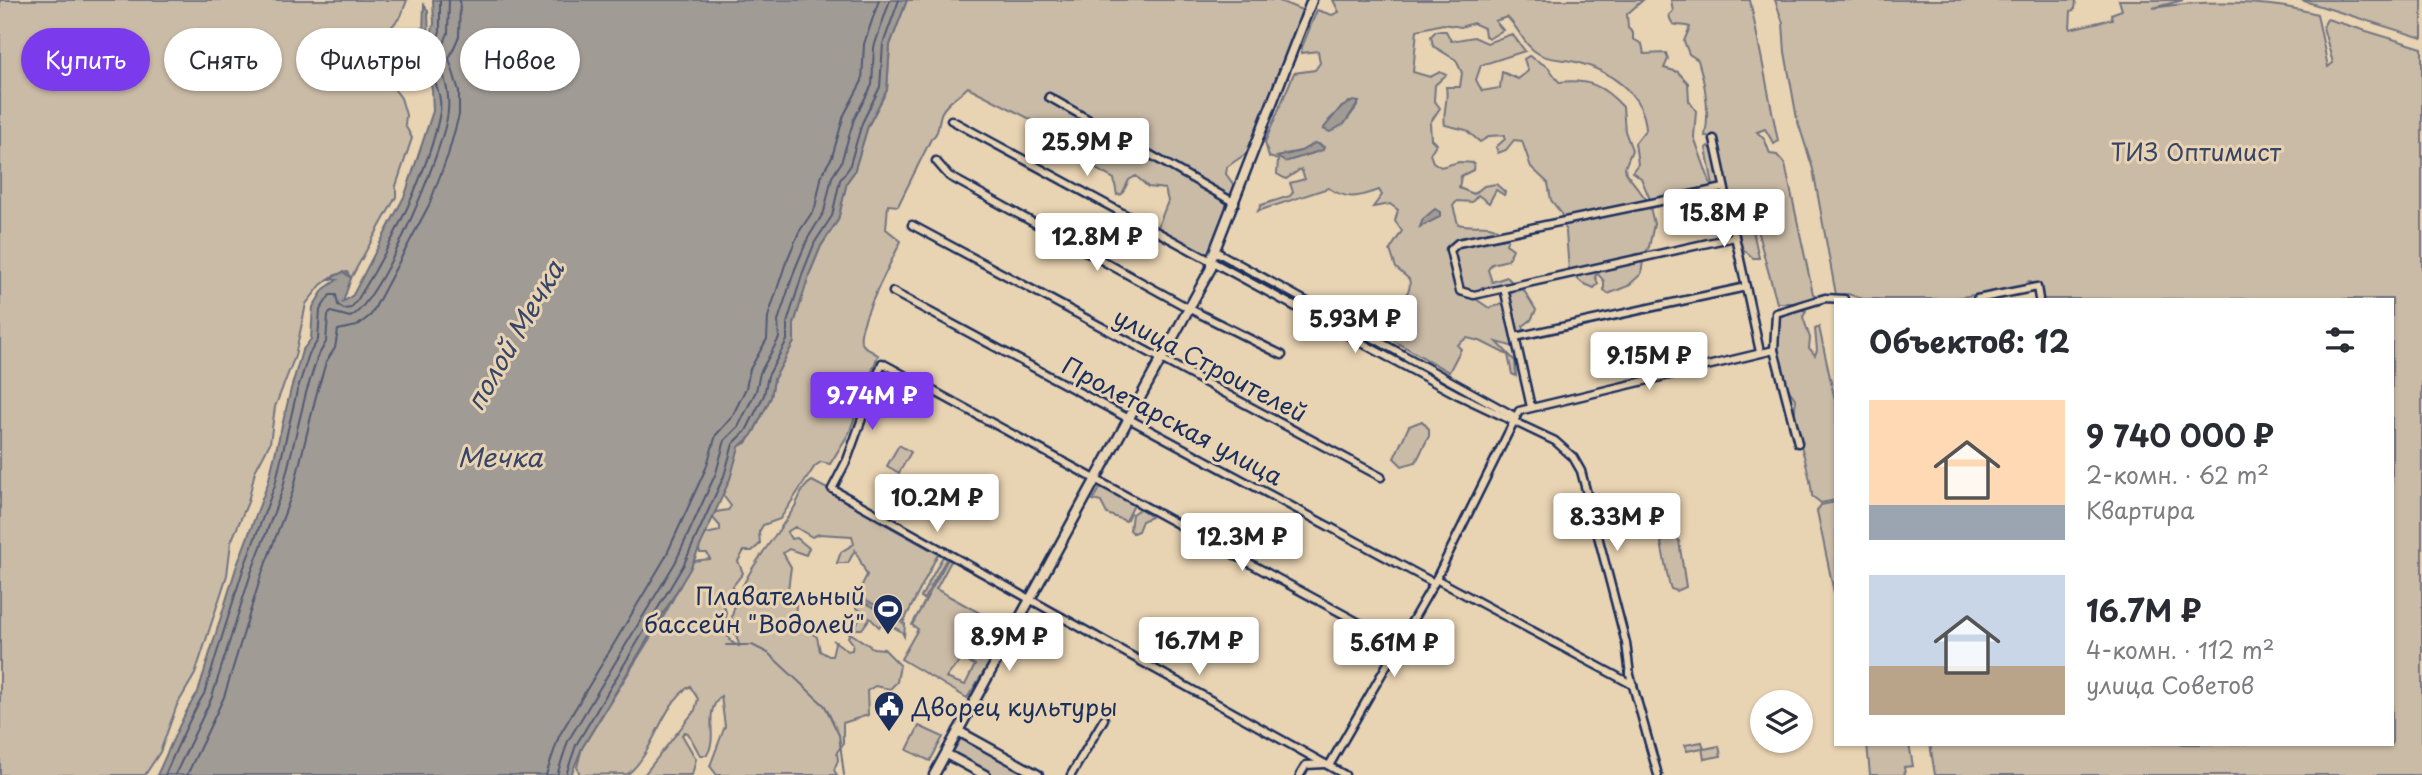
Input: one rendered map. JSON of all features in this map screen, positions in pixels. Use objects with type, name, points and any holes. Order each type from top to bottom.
[{"type":"main road","points":[[934,775],[1098,480],[1211,268],[1213,255],[1312,0]]},
{"type":"main road","points":[[958,731],[1038,775]]},
{"type":"main road","points":[[946,754],[985,775]]},
{"type":"street","points":[[1049,97],[1235,203]]},
{"type":"street","points":[[951,120],[1213,255],[1562,446],[1580,471],[1626,643],[1630,675],[1658,775]]},
{"type":"street","points":[[1714,139],[1760,352]]},
{"type":"street","points":[[936,160],[949,176],[1190,309],[1282,355]]},
{"type":"street","points":[[1724,188],[1451,246],[1457,279],[1464,294],[1504,288],[1735,237]]},
{"type":"street","name":"улица Строителей","points":[[912,225],[1381,477]]},
{"type":"street","points":[[1515,337],[1746,287]]},
{"type":"street","points":[[1983,298],[2037,287],[2039,298]]},
{"type":"street","points":[[1504,288],[1531,407]]},
{"type":"street","name":"Пролетарская улица","points":[[893,292],[1633,685]]},
{"type":"street","points":[[1798,443],[1774,350],[1776,313],[1779,310],[1834,299]]},
{"type":"street","points":[[1330,764],[1435,581],[1519,411],[1774,350]]},
{"type":"street","points":[[1345,775],[1330,764],[832,489],[847,460],[882,363],[1398,644]]},
{"type":"street","points":[[1618,678],[1630,675]]},
{"type":"street","points":[[1071,775],[1104,719]]},
{"type":"street","points":[[1300,775],[1306,765],[1308,753]]},
{"type":"street","points":[[1306,765],[1330,764]]},
{"type":"green space","points":[[0,0],[407,0],[401,16],[391,28],[296,28],[296,91],[396,91],[401,98],[406,115],[405,125],[412,138],[396,186],[396,197],[351,278],[347,272],[333,276],[321,285],[306,304],[295,356],[275,407],[270,443],[255,471],[248,502],[231,542],[227,575],[195,674],[177,705],[160,752],[145,775],[0,775]]},
{"type":"green space","points":[[907,0],[1277,0],[1302,10],[1257,145],[1227,167],[1226,174],[1238,191],[1210,256],[1157,229],[1168,201],[1165,189],[1148,187],[1136,176],[1129,180],[1122,194],[1117,195],[1114,179],[1096,169],[1094,158],[1079,139],[1062,140],[1044,126],[968,87],[947,105],[936,133],[898,206],[888,205],[886,229],[901,241],[864,321],[861,341],[878,355],[849,433],[830,464],[821,462],[815,466],[780,519],[763,525],[759,532],[760,544],[752,551],[744,551],[738,561],[743,573],[733,586],[732,596],[721,602],[725,607],[728,638],[739,646],[731,620],[742,586],[803,490],[812,481],[873,513],[872,517],[938,554],[904,621],[857,595],[867,575],[855,550],[848,563],[837,563],[841,552],[854,544],[852,536],[819,534],[812,537],[795,527],[787,532],[791,539],[797,538],[809,548],[806,555],[789,549],[783,553],[791,567],[787,597],[796,603],[795,621],[817,637],[820,651],[829,656],[832,656],[835,643],[833,640],[848,651],[852,650],[853,644],[848,637],[850,633],[873,648],[884,649],[900,665],[897,682],[890,689],[875,686],[867,691],[868,715],[843,723],[843,744],[837,752],[838,760],[834,770],[837,775],[717,775],[710,766],[725,726],[721,696],[712,710],[712,740],[707,755],[700,755],[688,733],[682,735],[696,759],[692,775],[644,775],[695,710],[698,699],[690,686],[671,705],[645,754],[628,774],[580,775],[577,767],[582,748],[665,614],[693,561],[710,559],[707,553],[700,553],[698,546],[706,534],[720,531],[720,526],[712,517],[716,512],[728,510],[731,506],[722,494],[739,446],[746,443],[755,430],[771,397],[774,379],[794,342],[794,324],[809,275],[821,246],[838,220],[847,182],[854,172],[868,126],[887,90],[890,45]]},
{"type":"green space","points":[[1333,0],[1643,0],[1627,14],[1628,28],[1633,33],[1633,39],[1642,44],[1644,54],[1666,53],[1668,59],[1664,68],[1678,72],[1688,83],[1689,101],[1696,111],[1694,137],[1711,185],[1703,199],[1676,206],[1652,204],[1641,178],[1632,172],[1638,164],[1635,143],[1646,129],[1639,104],[1622,85],[1600,71],[1576,62],[1539,54],[1529,46],[1507,17],[1495,21],[1503,30],[1490,38],[1485,36],[1484,28],[1473,23],[1461,27],[1443,24],[1417,30],[1413,72],[1430,77],[1440,72],[1446,75],[1435,85],[1434,100],[1440,108],[1430,123],[1431,139],[1436,144],[1430,154],[1433,162],[1441,167],[1459,162],[1474,163],[1473,170],[1461,176],[1459,188],[1474,194],[1484,186],[1496,184],[1505,192],[1504,195],[1496,190],[1489,203],[1478,195],[1472,202],[1457,201],[1453,206],[1458,224],[1497,228],[1508,238],[1506,244],[1513,249],[1508,260],[1492,264],[1488,270],[1492,282],[1507,277],[1511,281],[1510,285],[1495,291],[1482,287],[1473,297],[1489,308],[1506,303],[1508,294],[1523,289],[1536,310],[1531,320],[1523,326],[1525,332],[1520,344],[1514,347],[1497,342],[1515,361],[1516,376],[1512,374],[1508,355],[1480,341],[1467,338],[1457,345],[1461,349],[1449,372],[1356,319],[1361,309],[1401,298],[1410,287],[1409,279],[1396,268],[1390,250],[1402,231],[1395,221],[1398,210],[1390,204],[1373,207],[1382,195],[1379,190],[1354,196],[1342,195],[1328,188],[1258,211],[1261,205],[1290,196],[1293,192],[1290,183],[1305,179],[1301,169],[1286,179],[1277,174],[1278,160],[1269,157],[1265,142],[1294,73],[1315,70],[1320,63],[1318,51],[1301,53],[1317,10],[1332,15],[1339,12]],"holes":[[[1349,102],[1358,105],[1344,124],[1329,120]],[[1315,143],[1321,145],[1314,153],[1291,160],[1284,154],[1301,151]]]},
{"type":"green space","points":[[1671,0],[1750,0],[1778,141],[1774,144],[1765,129],[1757,132],[1765,140],[1770,154],[1777,155],[1785,164],[1813,294],[1819,297],[1795,303],[1777,303],[1754,219],[1751,222],[1759,258],[1753,258],[1736,243],[1724,225],[1725,194],[1721,189],[1715,193],[1714,191],[1706,148],[1708,146],[1715,151],[1712,137],[1705,136],[1707,107],[1701,69],[1698,60],[1689,54],[1684,41],[1690,27],[1672,23],[1669,15],[1673,11]]},
{"type":"green space","name":"ТИЗ Оптимист","points":[[1775,0],[2076,0],[2075,9],[2071,11],[2070,29],[2112,19],[2111,14],[2122,10],[2119,0],[2183,0],[2153,8],[2215,3],[2258,4],[2317,14],[2328,67],[2333,63],[2323,27],[2327,19],[2422,48],[2422,775],[1935,775],[1930,746],[2394,746],[2394,298],[2041,298],[2041,290],[2029,281],[2022,287],[1955,298],[1860,298],[1848,294],[1836,295],[1813,169],[1797,119],[1785,52],[1783,23]]},
{"type":"green space","points":[[2301,0],[2422,0],[2422,38]]},
{"type":"green space","points":[[1436,31],[1446,31],[1451,41],[1474,37],[1487,43],[1512,34],[1525,51],[1481,65],[1476,80],[1482,91],[1500,88],[1502,72],[1518,79],[1528,71],[1524,59],[1529,56],[1548,67],[1559,82],[1594,85],[1609,93],[1623,107],[1625,131],[1632,150],[1625,167],[1626,173],[1649,203],[1654,224],[1641,274],[1628,286],[1608,294],[1604,290],[1604,281],[1598,274],[1595,276],[1598,284],[1594,288],[1582,283],[1569,271],[1566,232],[1561,213],[1551,200],[1548,183],[1531,167],[1522,141],[1514,140],[1506,150],[1498,153],[1496,147],[1505,139],[1505,135],[1490,136],[1480,142],[1466,130],[1445,125],[1446,87],[1460,87],[1462,73],[1456,60],[1433,46],[1431,36]]},
{"type":"green space","points":[[1798,308],[1806,311],[1803,317],[1810,338],[1809,348],[1815,355],[1815,329],[1819,327],[1834,396],[1834,500],[1821,503],[1812,496],[1796,423],[1796,400],[1781,370],[1777,337],[1779,315]]},
{"type":"green space","points":[[1422,421],[1429,429],[1429,436],[1416,462],[1402,466],[1394,458],[1409,426]]},
{"type":"green space","points":[[899,445],[911,452],[899,473],[887,466]]},
{"type":"green space","points":[[1101,487],[1135,503],[1126,521],[1107,514],[1101,502],[1093,500]]},
{"type":"green space","points":[[1834,502],[1834,592],[1817,511],[1821,505]]},
{"type":"green space","points":[[1141,508],[1151,517],[1142,521],[1138,531],[1133,533],[1130,530],[1132,514]]},
{"type":"green space","points":[[1667,536],[1674,536],[1679,541],[1686,587],[1677,591],[1671,589],[1669,583],[1661,543]]},
{"type":"green space","points":[[943,556],[947,558],[924,599],[921,597]]},
{"type":"green space","points":[[948,559],[951,561],[936,589],[987,617],[984,623],[996,629],[1001,621],[1006,620],[1008,624],[1005,639],[967,698],[901,659],[918,629],[912,625]],"holes":[[[962,658],[975,665],[965,685],[946,678]]]},
{"type":"green space","points":[[855,597],[905,624],[904,636],[883,621],[879,627],[870,618],[862,629],[854,629],[846,621],[856,626],[863,612],[856,608]]},
{"type":"green space","points":[[919,726],[943,737],[930,761],[907,750]]},
{"type":"green space","points":[[962,737],[1028,775],[992,775],[952,753]]},
{"type":"green space","points":[[1702,742],[1704,749],[1719,746],[1721,756],[1704,759],[1702,748],[1687,751],[1685,745]]},
{"type":"green space","points":[[1867,746],[1909,746],[1913,766],[1904,767],[1905,775],[1870,775]]},
{"type":"water","name":"Мечка","points":[[433,0],[907,0],[890,45],[887,90],[868,126],[854,172],[847,182],[838,220],[821,246],[809,275],[794,324],[794,342],[774,379],[771,397],[752,435],[739,447],[730,479],[690,569],[582,748],[571,775],[157,775],[181,721],[198,692],[236,568],[268,483],[302,351],[311,339],[313,307],[324,289],[337,280],[329,279],[343,272],[351,278],[343,302],[353,295],[405,195],[433,111],[432,91],[446,91],[446,28],[433,28]]},
{"type":"water","name":"Мечка","points":[[424,5],[428,11],[429,28],[423,28]]},
{"type":"water","points":[[1353,101],[1359,102],[1344,124],[1330,132],[1323,129],[1340,108]]},
{"type":"water","points":[[1315,143],[1324,147],[1323,150],[1285,162],[1277,157],[1301,151]]},
{"type":"water","points":[[1435,209],[1440,212],[1440,217],[1420,227],[1423,219]]},
{"type":"waterway","points":[[726,645],[752,645],[768,653],[825,706],[839,735],[844,775]]},
{"type":"place","name":"Плавательный бассейн \"Водолей\"","points":[[888,636]]},
{"type":"place","name":"Дворец культуры","points":[[889,733]]},
{"type":"water label","name":"полой Мечка","points":[[514,335]]}]
